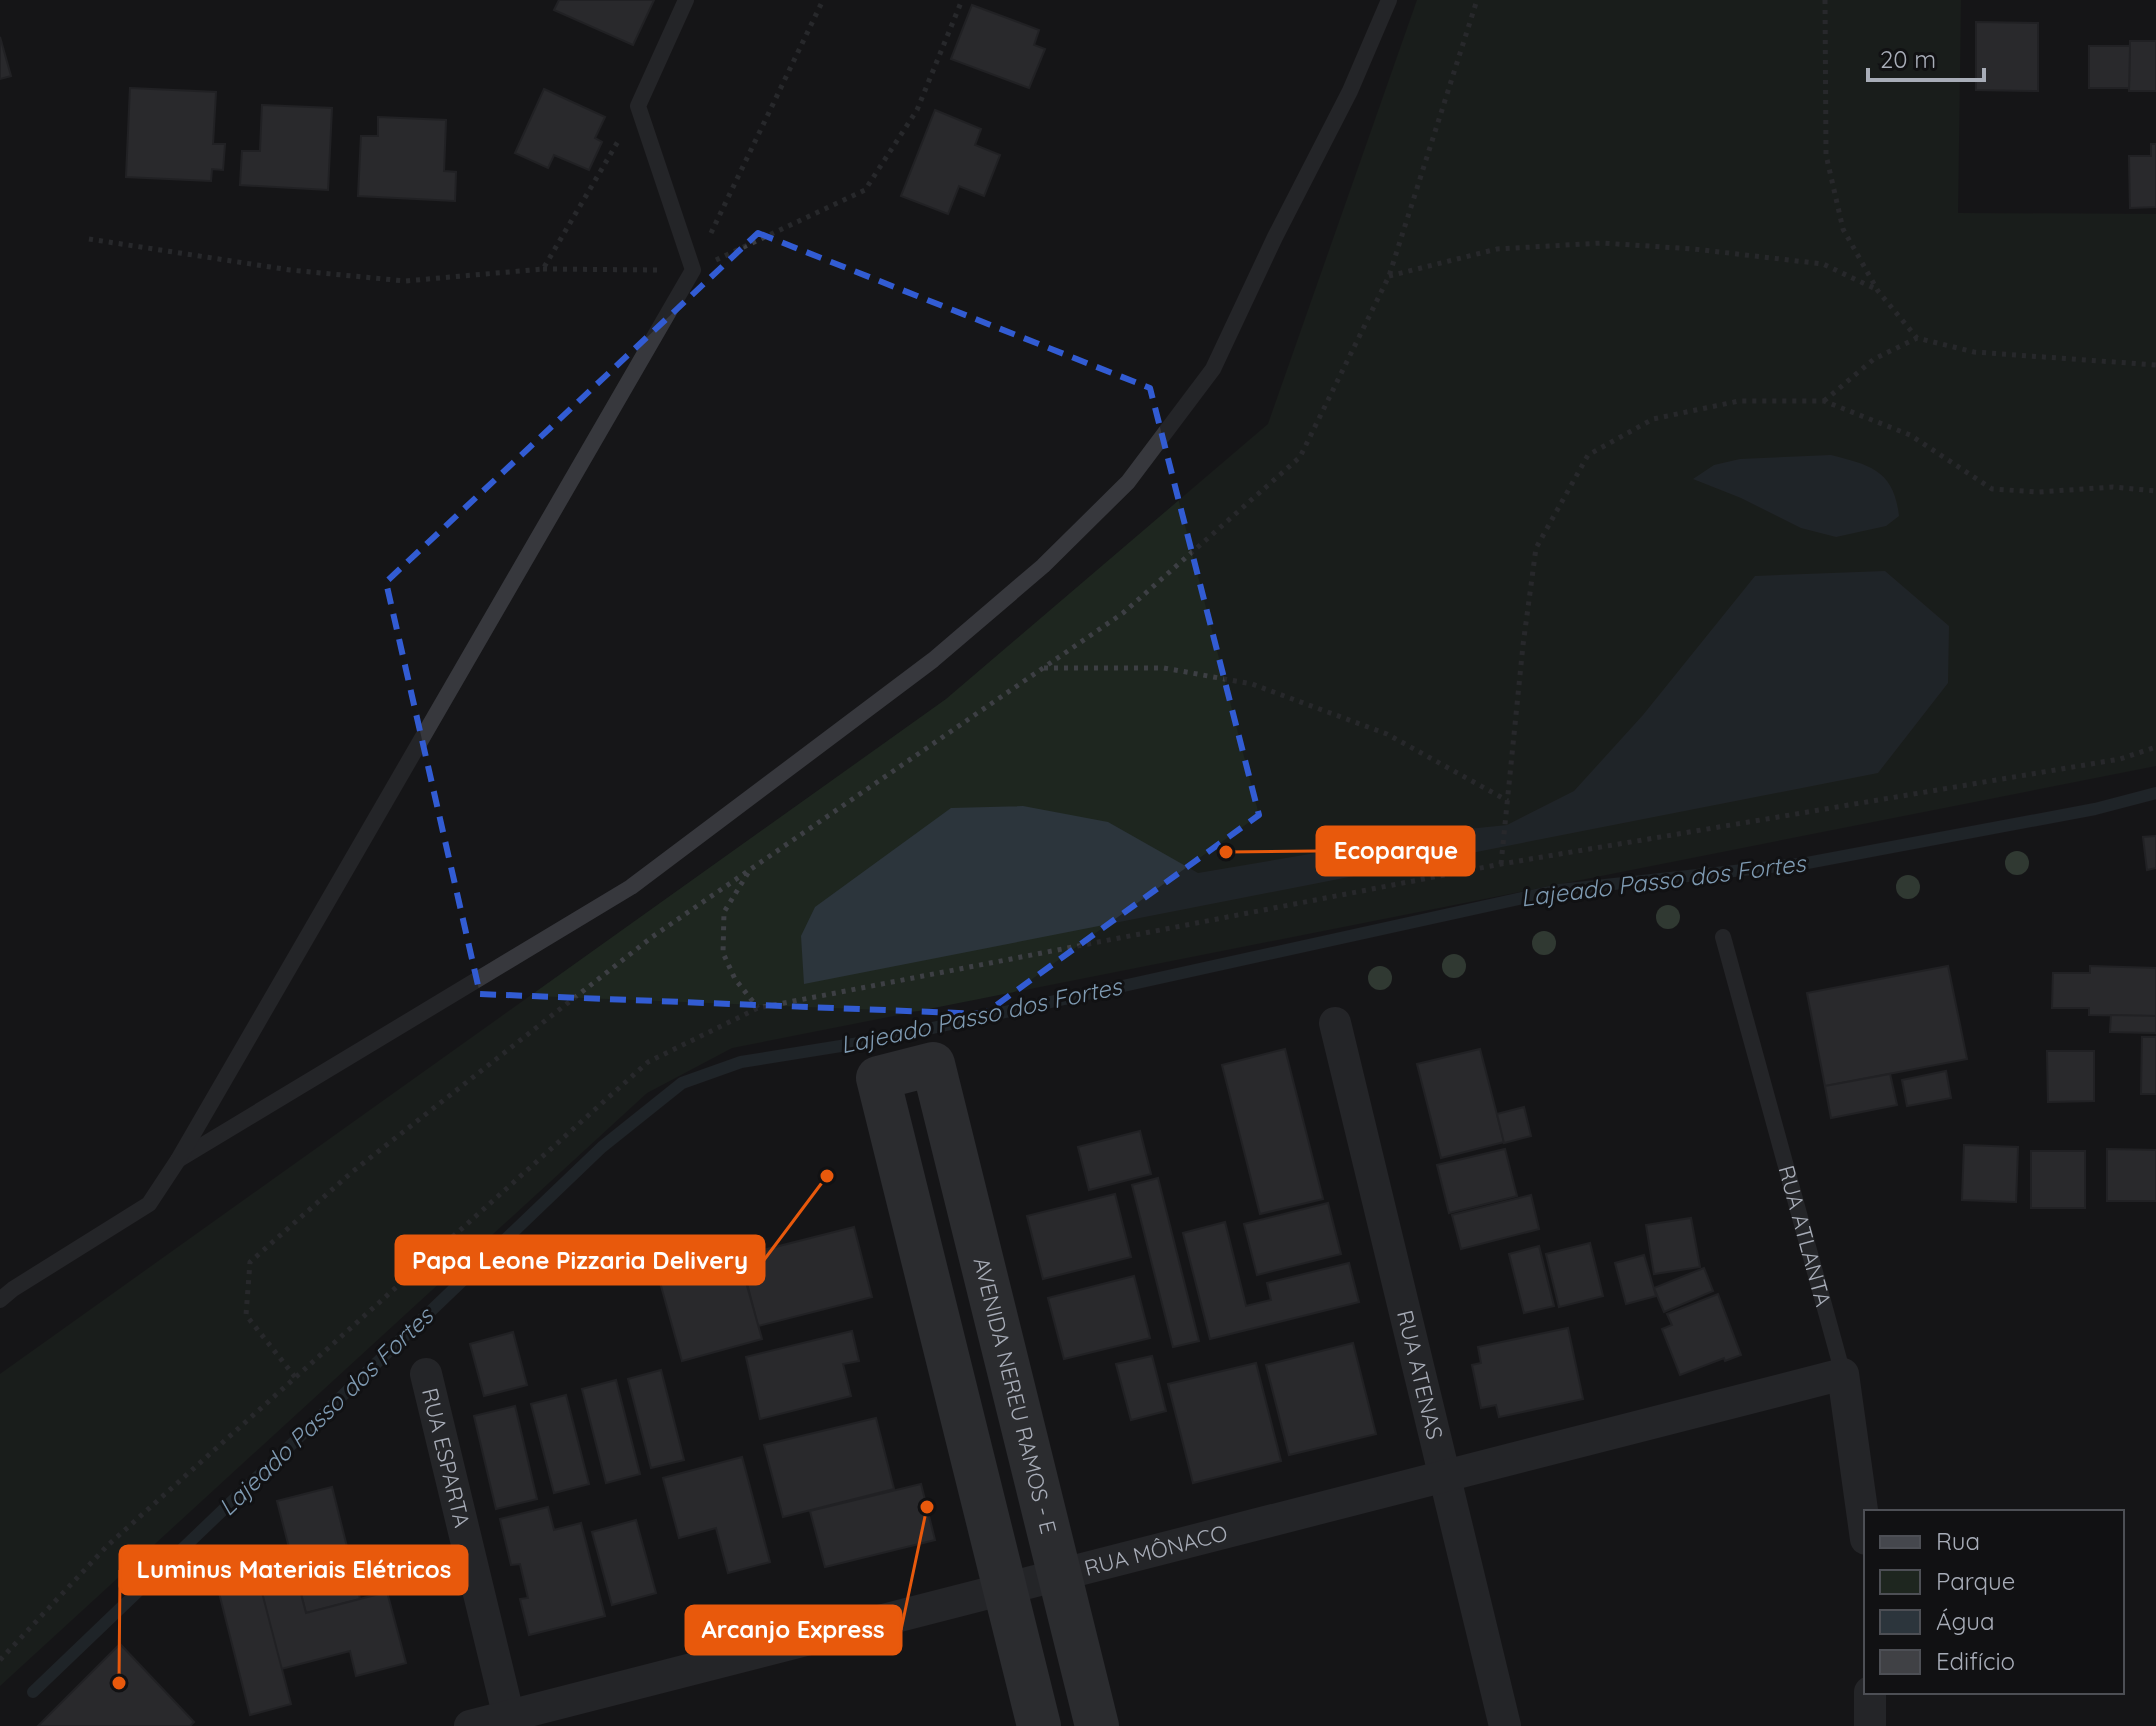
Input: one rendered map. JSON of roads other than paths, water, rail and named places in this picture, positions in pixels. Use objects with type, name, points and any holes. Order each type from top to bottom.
[{"type":"street","name":"RUA ATENAS","points":[[1335,1023],[1505,1726]]},
{"type":"street","name":"AVENIDA NEREU RAMOS - E","points":[[946,1348],[878,1078],[933,1064],[1097,1726]]},
{"type":"street","points":[[1001,1335],[946,1348],[1039,1726]]},
{"type":"street","name":"RUA ESPARTA","points":[[426,1374],[510,1721]]},
{"type":"street","name":"RUA MÔNACO","points":[[470,1726],[510,1721],[1005,1589],[1843,1374]]},
{"type":"street","name":"RUA ATLANTA","points":[[1843,1374],[1864,1525]]},
{"type":"street","points":[[1870,1694],[1870,1726]]},
{"type":"lane","points":[[0,1300],[149,1204],[178,1160],[693,270],[638,106],[686,0]]},
{"type":"lane","points":[[178,1160],[631,887],[933,660],[1043,566],[1128,482],[1213,369],[1275,237],[1350,91],[1389,0]]},
{"type":"lane","name":"RUA ATLANTA","points":[[1723,937],[1843,1374]]},
{"type":"water","points":[[1831,455],[1857,462],[1886,479],[1892,488],[1899,516],[1886,526],[1836,537],[1801,528],[1741,498],[1693,479],[1714,465],[1740,459]]},
{"type":"water","points":[[1885,571],[1949,626],[1948,683],[1878,773],[804,984],[801,936],[815,907],[951,808],[1023,806],[1108,822],[1198,873],[1439,832],[1507,825],[1574,791],[1643,715],[1755,576]]},
{"type":"waterway","name":"Lajeado Passo dos Fortes","points":[[33,1692],[602,1147],[682,1083],[741,1062],[878,1040],[1559,890],[1807,863],[2095,809],[2156,793]]},
{"type":"place","name":"Ecoparque","points":[[1226,852]]},
{"type":"place","name":"Papa Leone Pizzaria Delivery","points":[[827,1176]]},
{"type":"place","name":"Arcanjo Express","points":[[927,1507]]},
{"type":"place","name":"Luminus Materiais Elétricos","points":[[119,1683]]}]
